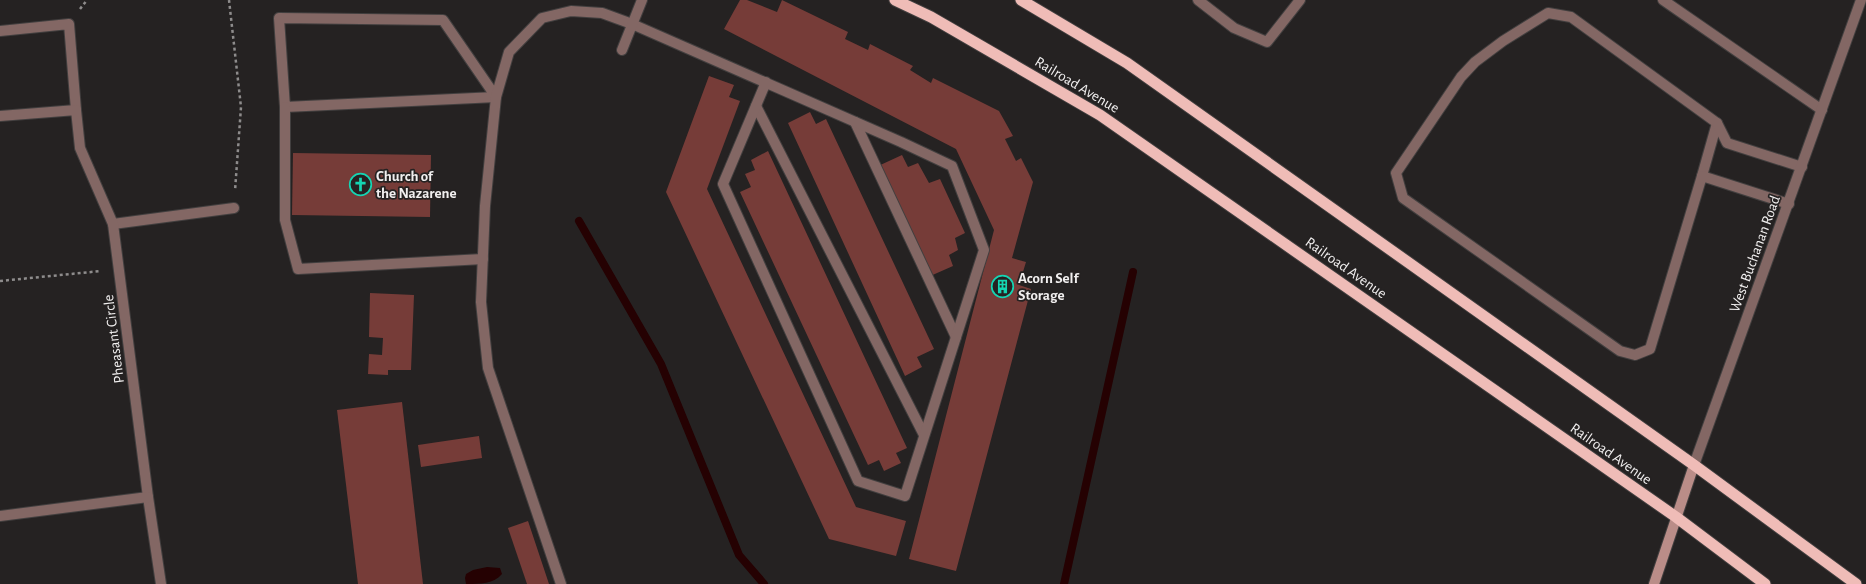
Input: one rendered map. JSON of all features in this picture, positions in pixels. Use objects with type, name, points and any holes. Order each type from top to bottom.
[{"type":"highway","name":"Railroad Avenue","points":[[895,0],[931,17],[1100,115],[1676,517],[1765,584]]},
{"type":"highway","points":[[1021,0],[1127,63],[1694,465],[1856,584]]},
{"type":"main road","name":"West Buchanan Road","points":[[1654,584],[1694,465]]},
{"type":"street","points":[[622,50],[642,0]]},
{"type":"street","points":[[1198,0],[1234,28],[1267,42],[1300,0]]},
{"type":"street","points":[[1663,0],[1822,110]]},
{"type":"street","name":"West Buchanan Road","points":[[1694,465],[1861,0]]},
{"type":"street","points":[[561,584],[488,368],[482,302],[485,206],[496,97],[509,52],[542,18],[571,11],[602,13],[632,24],[766,82],[952,166],[984,250],[905,496],[858,481],[723,184],[766,82]]},
{"type":"street","points":[[1717,124],[1650,349],[1636,355],[1620,351],[1403,198],[1396,173],[1466,72],[1475,62],[1503,41],[1548,13],[1572,17],[1717,124],[1727,143],[1802,167]]},
{"type":"street","points":[[483,259],[298,269],[285,220],[285,107],[279,18],[444,20],[496,97]]},
{"type":"street","name":"Pheasant Circle","points":[[0,31],[69,24],[80,148],[113,224],[148,497],[161,584]]},
{"type":"street","points":[[285,107],[496,97]]},
{"type":"street","points":[[756,106],[924,435]]},
{"type":"street","points":[[0,116],[76,110]]},
{"type":"street","points":[[855,122],[956,337]]},
{"type":"street","points":[[1702,176],[1789,204]]},
{"type":"street","points":[[113,224],[234,208]]},
{"type":"street","points":[[0,516],[148,497]]},
{"type":"path","points":[[229,0],[241,107],[234,208]]},
{"type":"path","points":[[0,281],[120,270]]},
{"type":"shaded area","points":[[487,567],[500,568],[502,574],[491,582],[466,584],[466,574],[473,570]]},
{"type":"building","name":"Acorn Self Storage","points":[[740,0],[747,0],[777,12],[782,0],[848,32],[845,39],[868,50],[870,44],[913,66],[910,70],[931,83],[933,78],[999,111],[1013,136],[1005,139],[1016,161],[1021,158],[1033,182],[1012,258],[1026,262],[1019,285],[1031,289],[956,571],[909,559],[994,230],[956,149],[724,29]]},
{"type":"building","points":[[709,76],[734,85],[729,97],[740,101],[707,189],[856,507],[906,521],[896,556],[829,539],[666,192]]},
{"type":"building","points":[[810,112],[816,124],[826,119],[934,349],[917,357],[922,367],[905,376],[788,123]]},
{"type":"building","points":[[768,151],[907,448],[896,453],[901,463],[884,471],[879,460],[868,465],[740,192],[751,187],[745,174],[755,170],[751,160]]},
{"type":"building","name":"Church of the Nazarene","points":[[293,153],[431,155],[430,217],[292,215]]},
{"type":"building","points":[[902,155],[908,167],[918,163],[929,183],[940,179],[965,233],[955,238],[958,250],[949,255],[953,266],[928,277],[876,167]]},
{"type":"building","points":[[370,293],[414,295],[411,370],[388,370],[388,375],[368,374],[369,354],[382,355],[383,338],[369,337]]},
{"type":"building","points":[[402,402],[423,584],[358,584],[337,410]]},
{"type":"building","points":[[479,436],[482,458],[421,467],[418,445]]},
{"type":"building","points":[[528,521],[549,584],[527,584],[508,528]]},
{"type":"waterway","points":[[579,221],[661,364],[739,555],[764,584]]},
{"type":"waterway","points":[[1064,584],[1133,272]]},
{"type":"place","name":"Church of the Nazarene","points":[[361,185]]},
{"type":"place","name":"Acorn Self Storage","points":[[1002,287]]}]
